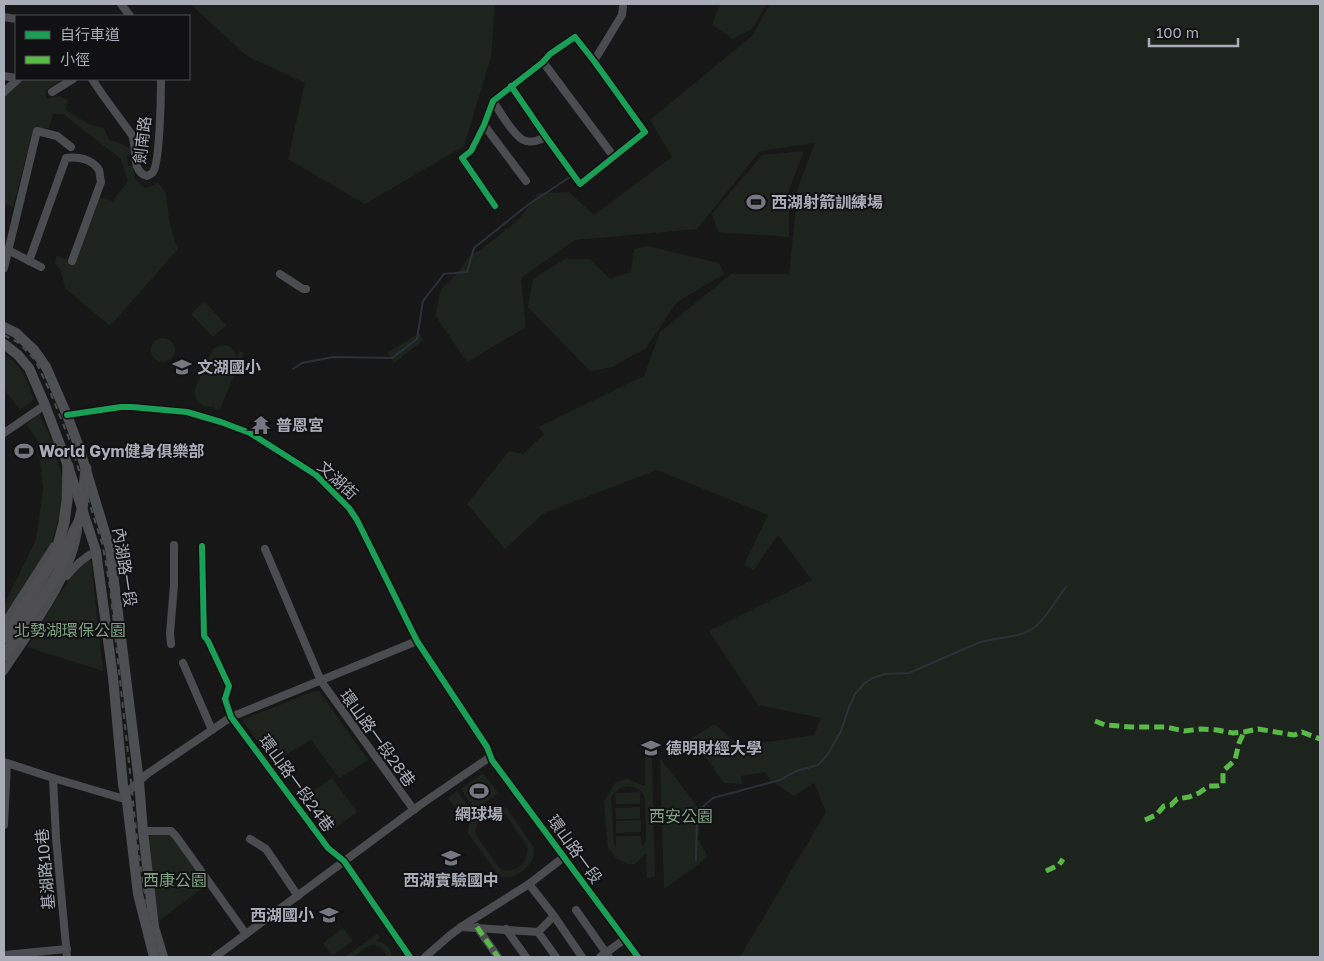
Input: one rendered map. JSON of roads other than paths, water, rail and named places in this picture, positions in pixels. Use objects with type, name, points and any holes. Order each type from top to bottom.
[{"type":"highway","points":[[4,638],[55,556],[64,523],[68,466]]},
{"type":"highway","points":[[4,656],[58,573],[79,522],[86,468]]},
{"type":"main road","name":"內湖路一段","points":[[4,327],[16,333],[34,350],[46,368],[67,415],[86,468],[110,549],[139,782],[154,927],[163,957]]},
{"type":"main road","name":"內湖路一段","points":[[4,344],[18,355],[29,368],[68,466],[96,552],[113,677],[125,795],[138,894],[154,957]]},
{"type":"street","points":[[120,4],[129,15]]},
{"type":"street","points":[[594,61],[622,15],[623,7]]},
{"type":"street","points":[[495,206],[462,158],[471,151],[493,101],[511,86],[543,62],[550,54],[574,37],[594,61],[645,132],[580,184],[511,86]]},
{"type":"street","points":[[543,62],[614,157]]},
{"type":"street","points":[[4,92],[15,80]]},
{"type":"street","points":[[52,92],[71,80]]},
{"type":"street","name":"劍南路","points":[[93,80],[132,135],[135,142],[136,166],[144,176],[154,172],[158,148],[161,80]]},
{"type":"street","points":[[493,101],[520,138],[525,141],[538,141],[546,137]]},
{"type":"street","points":[[484,125],[526,181]]},
{"type":"street","points":[[4,268],[37,132],[57,136],[72,147]]},
{"type":"street","points":[[29,261],[66,158],[75,157],[88,160],[99,170],[101,182],[72,260]]},
{"type":"street","points":[[8,250],[41,267]]},
{"type":"street","points":[[280,274],[306,289]]},
{"type":"street","points":[[4,433],[45,405]]},
{"type":"street","name":"文湖街","points":[[67,415],[121,407],[187,412],[250,433],[312,472],[349,508],[357,520],[417,641],[487,748],[490,757]]},
{"type":"street","points":[[46,606],[67,570],[77,540],[79,522]]},
{"type":"street","points":[[4,624],[51,551],[64,523]]},
{"type":"street","points":[[171,644],[174,545]]},
{"type":"street","points":[[202,546],[204,636],[229,686],[225,699],[232,717]]},
{"type":"street","name":"環山路一段28巷","points":[[265,549],[321,681],[414,810]]},
{"type":"street","points":[[4,671],[74,566],[86,556],[96,552]]},
{"type":"street","points":[[4,825],[5,762],[121,798],[147,774],[232,717],[417,641]]},
{"type":"street","points":[[183,663],[212,730]]},
{"type":"street","name":"環山路一段24巷","points":[[232,717],[328,848],[344,861],[410,957]]},
{"type":"street","points":[[218,956],[344,861],[490,757]]},
{"type":"street","name":"環山路一段","points":[[490,757],[638,957]]},
{"type":"street","name":"基湖路10巷","points":[[53,778],[56,838],[67,953]]},
{"type":"street","points":[[143,832],[171,831],[246,934]]},
{"type":"street","points":[[250,839],[266,849],[298,896]]},
{"type":"street","points":[[425,957],[461,927],[529,884],[564,857]]},
{"type":"street","points":[[529,884],[582,957]]},
{"type":"street","points":[[576,910],[605,956],[624,939]]},
{"type":"street","points":[[538,932],[554,916]]},
{"type":"street","points":[[461,927],[538,932],[556,957]]},
{"type":"street","points":[[477,927],[498,957]]},
{"type":"street","points":[[506,929],[526,957]]},
{"type":"street","points":[[4,955],[67,953]]},
{"type":"waterway","points":[[293,369],[302,363],[333,357],[392,358],[417,339],[423,301],[444,274],[467,272],[474,248],[529,204],[570,177]]},
{"type":"waterway","points":[[696,860],[697,812],[713,798],[780,780],[796,771],[818,765],[828,754],[841,731],[855,694],[865,683],[885,674],[909,673],[978,643],[1019,635],[1031,630],[1042,620],[1066,587]]},
{"type":"railway","points":[[4,335],[19,343],[38,366],[68,436],[102,543],[110,588],[141,870],[149,914],[160,957]]},
{"type":"place","name":"西湖射箭訓練場","points":[[756,202]]},
{"type":"place","name":"文湖國小","points":[[182,367]]},
{"type":"place","name":"普恩宮","points":[[261,425]]},
{"type":"place","name":"World Gym健身俱樂部","points":[[24,451]]},
{"type":"place","name":"德明財經大學","points":[[651,748]]},
{"type":"place","name":"網球場","points":[[479,791]]},
{"type":"place","name":"西湖實驗國中","points":[[451,858]]},
{"type":"place","name":"西湖國小","points":[[329,915]]},
{"type":"park label","name":"北勢湖環保公園","points":[[70,630]]},
{"type":"park label","name":"西安公園","points":[[681,816]]},
{"type":"park label","name":"西康公園","points":[[175,880]]}]
